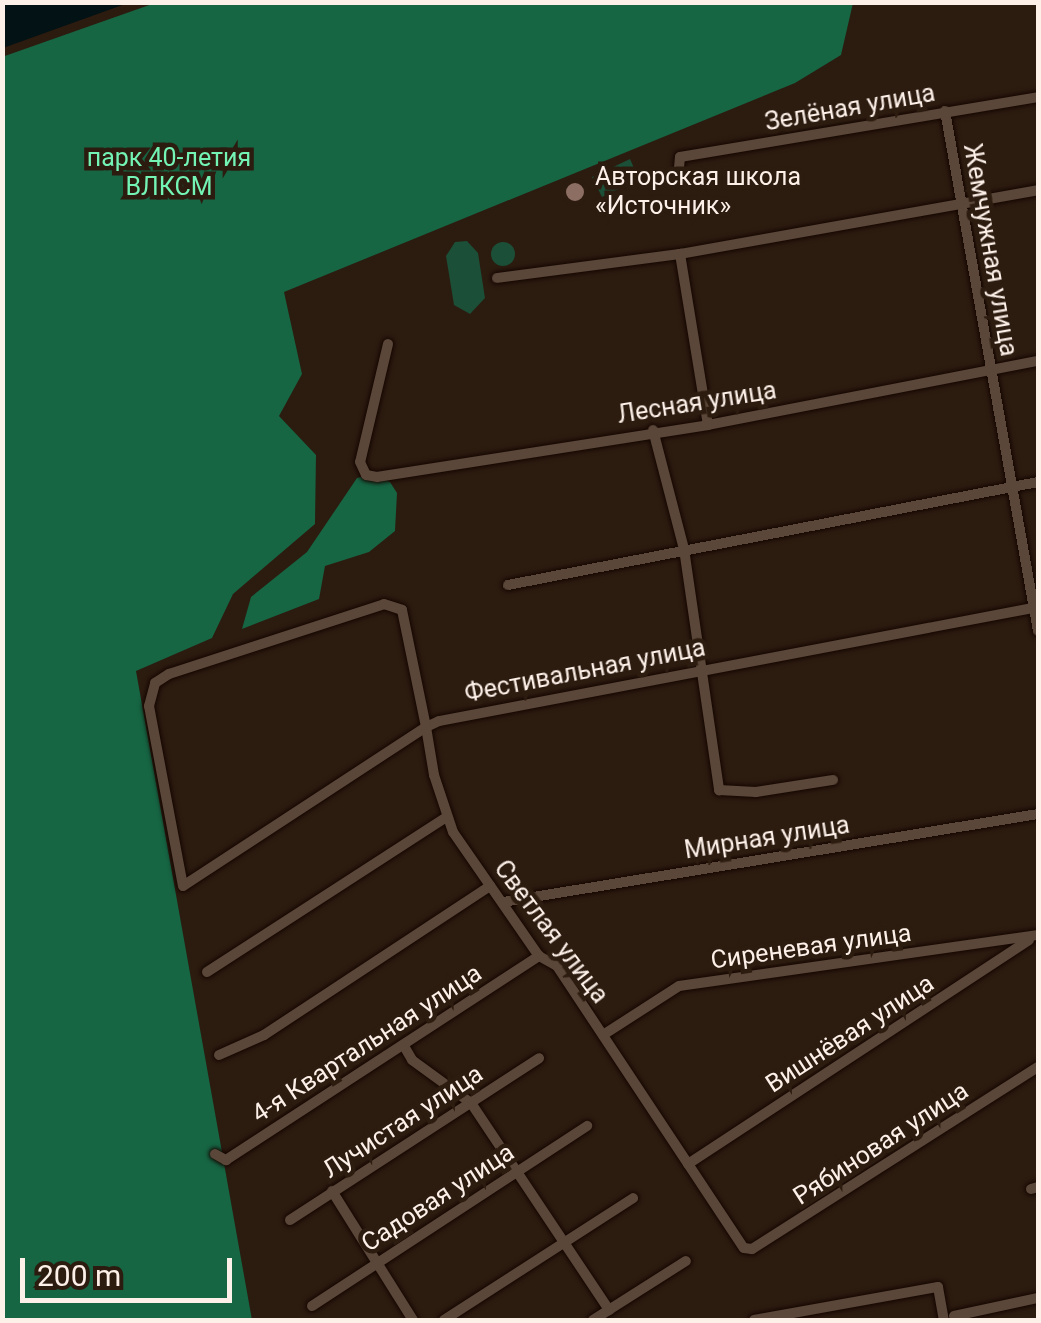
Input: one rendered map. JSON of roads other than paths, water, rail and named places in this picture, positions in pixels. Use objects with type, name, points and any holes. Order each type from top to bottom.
[{"type":"street","name":"Зелёная улица","points":[[678,168],[680,157],[1038,97]]},
{"type":"street","name":"Жемчужная улица","points":[[945,111],[1037,608],[1038,631]]},
{"type":"street","points":[[496,278],[680,254],[1038,190]]},
{"type":"street","points":[[680,254],[708,425]]},
{"type":"street","name":"Лесная улица","points":[[388,344],[363,472],[389,476],[652,430],[708,425],[1038,361]]},
{"type":"street","points":[[652,430],[684,549],[698,670],[723,794],[832,780]]},
{"type":"street","points":[[508,585],[1038,482]]},
{"type":"street","name":"Светлая улица","points":[[183,886],[152,738],[155,683],[384,604],[402,610],[447,817],[539,956],[557,966],[744,1248]]},
{"type":"street","name":"Фестивальная улица","points":[[183,886],[426,727],[698,670],[1037,608]]},
{"type":"street","name":"Мирная улица","points":[[503,902],[1038,814]]},
{"type":"street","points":[[207,972],[447,817]]},
{"type":"street","points":[[219,1055],[264,1034],[490,886]]},
{"type":"street","name":"Сиреневая улица","points":[[603,1036],[680,986],[1036,936]]},
{"type":"street","name":"Вишнёвая улица","points":[[688,1164],[1036,936]]},
{"type":"street","name":"4-я Квартальная улица","points":[[215,1154],[226,1160],[539,956]]},
{"type":"street","points":[[404,1046],[412,1060],[471,1103],[609,1310]]},
{"type":"street","name":"Лучистая улица","points":[[290,1220],[539,1058]]},
{"type":"street","name":"Рябиновая улица","points":[[744,1248],[752,1250],[1038,1066]]},
{"type":"street","name":"Садовая улица","points":[[312,1306],[587,1126]]},
{"type":"street","points":[[332,1191],[412,1320]]},
{"type":"street","points":[[444,1320],[633,1198]]},
{"type":"street","points":[[594,1320],[686,1261]]},
{"type":"street","points":[[754,1320],[938,1287],[949,1319],[1038,1298]]},
{"type":"place","name":"Авторская школа «Источник»","points":[[575,192]]},
{"type":"park label","name":"парк 40-летия ВЛКСМ","points":[[169,174]]}]
